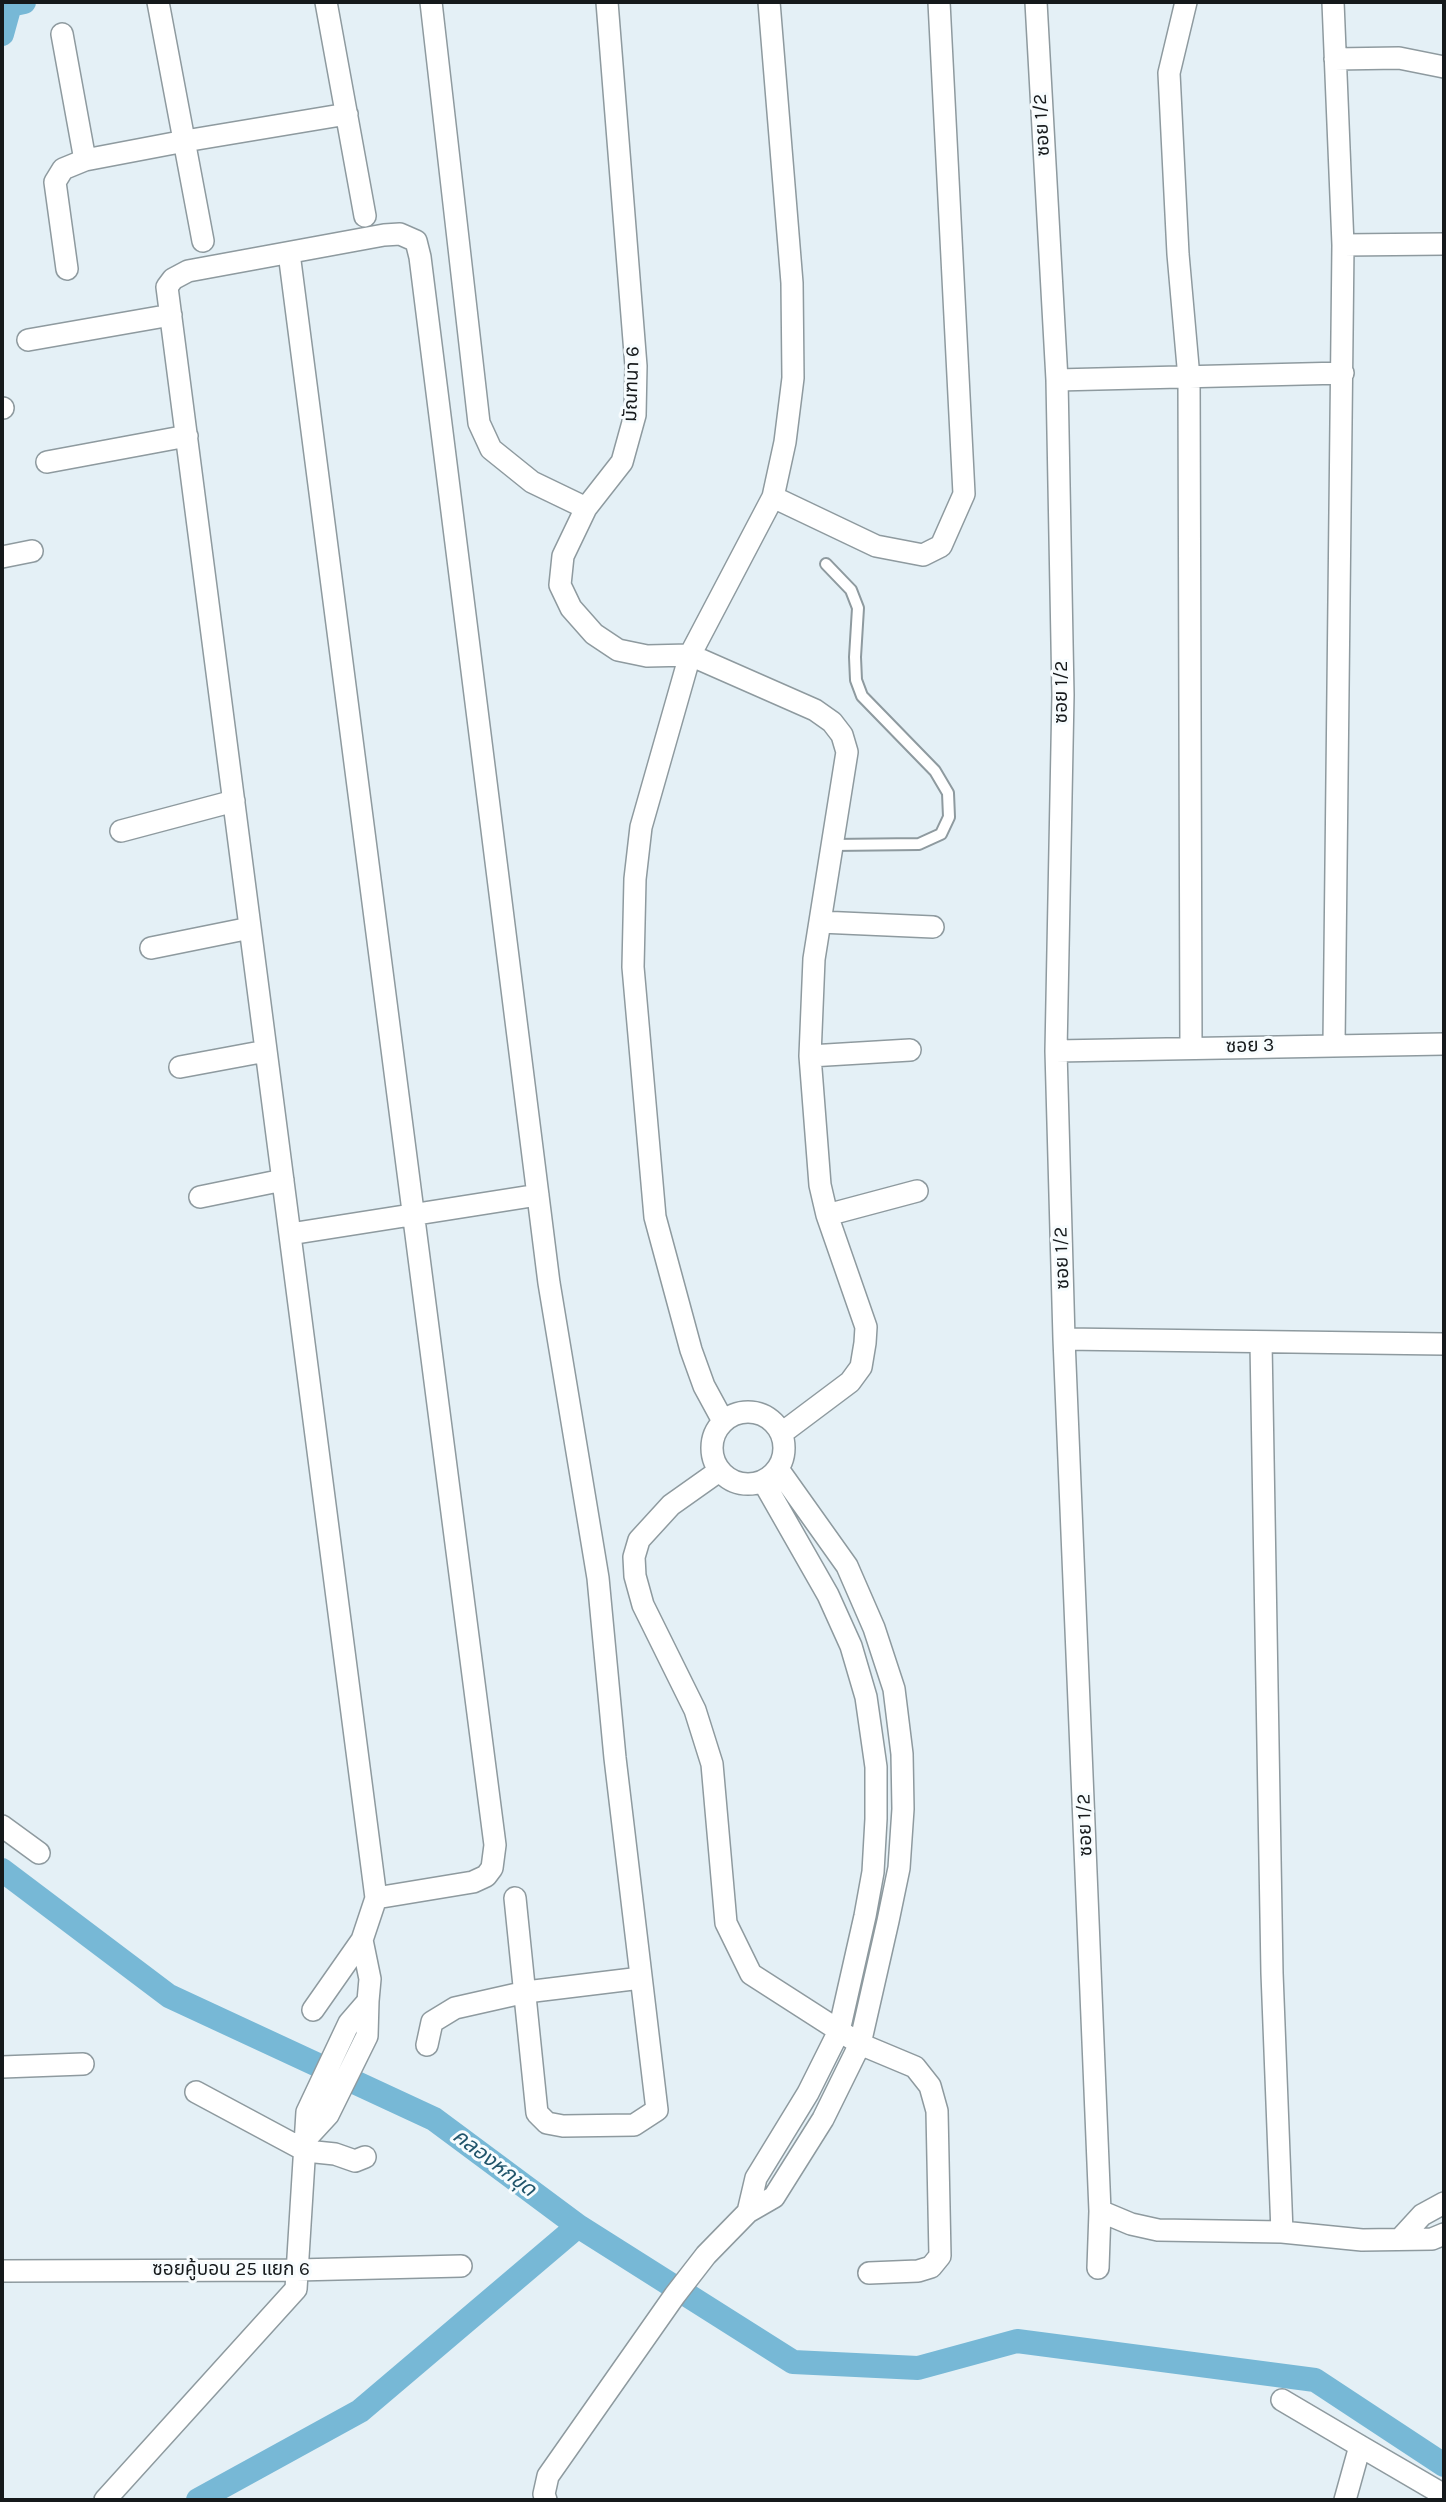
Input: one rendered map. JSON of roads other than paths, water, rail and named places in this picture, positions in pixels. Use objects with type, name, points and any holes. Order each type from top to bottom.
[{"type":"street","points":[[158,2],[203,241]]},
{"type":"street","points":[[326,2],[365,216]]},
{"type":"street","points":[[431,2],[479,423],[491,449],[532,482],[586,508]]},
{"type":"street","name":"มัณฑนา 6","points":[[607,2],[636,366],[635,415],[622,463],[586,508],[563,556],[560,585],[571,608],[594,634],[618,650],[647,656],[690,655]]},
{"type":"street","points":[[723,1421],[704,1385],[691,1350],[655,1217],[632,967],[635,879],[641,827],[690,655],[773,497],[785,442],[793,378],[792,283],[769,2]]},
{"type":"street","points":[[773,497],[876,546],[923,555],[941,546],[964,494],[939,2]]},
{"type":"street","name":"ซอย 1/2","points":[[1036,2],[1057,380],[1063,695],[1056,1051],[1064,1339],[1100,2211],[1098,2268]]},
{"type":"street","points":[[1186,2],[1170,73],[1178,254],[1189,378],[1191,1048]]},
{"type":"street","points":[[1334,2],[1343,245],[1334,1044]]},
{"type":"street","points":[[62,34],[85,160]]},
{"type":"street","points":[[1335,58],[1399,58],[1444,67]]},
{"type":"street","points":[[67,269],[55,181],[63,169],[85,160],[347,114]]},
{"type":"street","points":[[313,2010],[362,1940],[376,1898],[167,288],[180,274],[400,234],[416,241],[420,257],[538,1195],[598,1578],[640,1978],[657,2110],[634,2125],[563,2126],[547,2123],[537,2113],[515,1898]]},
{"type":"street","points":[[1343,245],[1444,244]]},
{"type":"street","points":[[289,253],[414,1214],[494,1858],[486,1876],[473,1882],[376,1898]]},
{"type":"street","points":[[28,341],[171,315]]},
{"type":"street","points":[[1057,380],[1343,373]]},
{"type":"street","points":[[47,462],[187,436]]},
{"type":"street","points":[[2,557],[32,551]]},
{"type":"street","points":[[690,655],[815,710],[832,722],[842,736],[846,760],[814,960],[810,1056],[820,1185],[827,1215],[866,1327],[861,1367],[850,1382],[782,1433]]},
{"type":"street","points":[[121,831],[234,801]]},
{"type":"street","points":[[820,922],[933,927]]},
{"type":"street","points":[[150,948],[250,928]]},
{"type":"street","name":"ซอย 3","points":[[1056,1051],[1444,1044]]},
{"type":"street","points":[[810,1056],[910,1050]]},
{"type":"street","points":[[180,1067],[266,1051]]},
{"type":"street","points":[[200,1197],[283,1180]]},
{"type":"street","points":[[827,1215],[917,1191]]},
{"type":"street","points":[[290,1234],[538,1195]]},
{"type":"street","points":[[1064,1339],[1444,1344]]},
{"type":"street","points":[[1261,1343],[1272,1973],[1282,2232]]},
{"type":"street","points":[[738,1412],[756,1412],[771,1419],[782,1433],[784,1451],[771,1475],[748,1485],[732,1481],[719,1471],[712,1445],[715,1432],[723,1421],[738,1412]]},
{"type":"street","points":[[719,1471],[671,1505],[639,1540],[634,1557],[635,1576],[643,1605],[695,1710],[712,1764],[726,1923],[751,1974],[860,2043],[915,2067],[930,2086],[937,2111],[940,2256],[931,2267],[918,2271],[869,2273]]},
{"type":"street","points":[[546,2500],[544,2494],[548,2476],[706,2255],[748,2212],[774,2197],[823,2119],[860,2043],[901,1851],[902,1754],[894,1689],[870,1618],[847,1566],[771,1475]]},
{"type":"street","points":[[748,2212],[756,2178],[808,2093],[839,2031],[866,1916],[874,1848],[876,1767],[861,1682],[851,1646],[771,1475]]},
{"type":"street","points":[[861,1682],[888,1674]]},
{"type":"street","points":[[5,1836],[39,1853]]},
{"type":"street","points":[[874,1848],[901,1851]]},
{"type":"street","points":[[305,2145],[328,2115],[367,2036],[370,1979],[362,1940]]},
{"type":"street","points":[[427,2045],[432,2022],[455,2008],[526,1992],[640,1978]]},
{"type":"street","points":[[105,2500],[296,2290],[307,2112],[349,2023],[368,2000]]},
{"type":"street","points":[[2,2067],[83,2064]]},
{"type":"street","points":[[196,2092],[305,2145],[355,2161],[365,2157]]},
{"type":"street","points":[[1400,2239],[1422,2215],[1444,2203]]},
{"type":"street","points":[[1100,2211],[1131,2224],[1158,2230],[1282,2232],[1362,2240],[1432,2239],[1444,2234]]},
{"type":"street","name":"ซอยคู้บอน 25 แยก 6","points":[[2,2271],[297,2270],[461,2266]]},
{"type":"street","points":[[1282,2400],[1444,2495]]},
{"type":"street","points":[[1345,2500],[1360,2446]]},
{"type":"lane","points":[[826,564],[851,590],[858,608],[856,680],[862,696],[935,771],[948,793],[949,817],[941,834],[919,844],[833,845]]},
{"type":"waterway","points":[[2,34],[10,5],[24,2]]},
{"type":"waterway","name":"คลองหกขุด","points":[[2,1870],[169,1996],[434,2119],[578,2226],[360,2411],[198,2500]]},
{"type":"waterway","points":[[578,2226],[793,2362],[918,2368],[1017,2341],[1315,2380],[1444,2465]]}]
